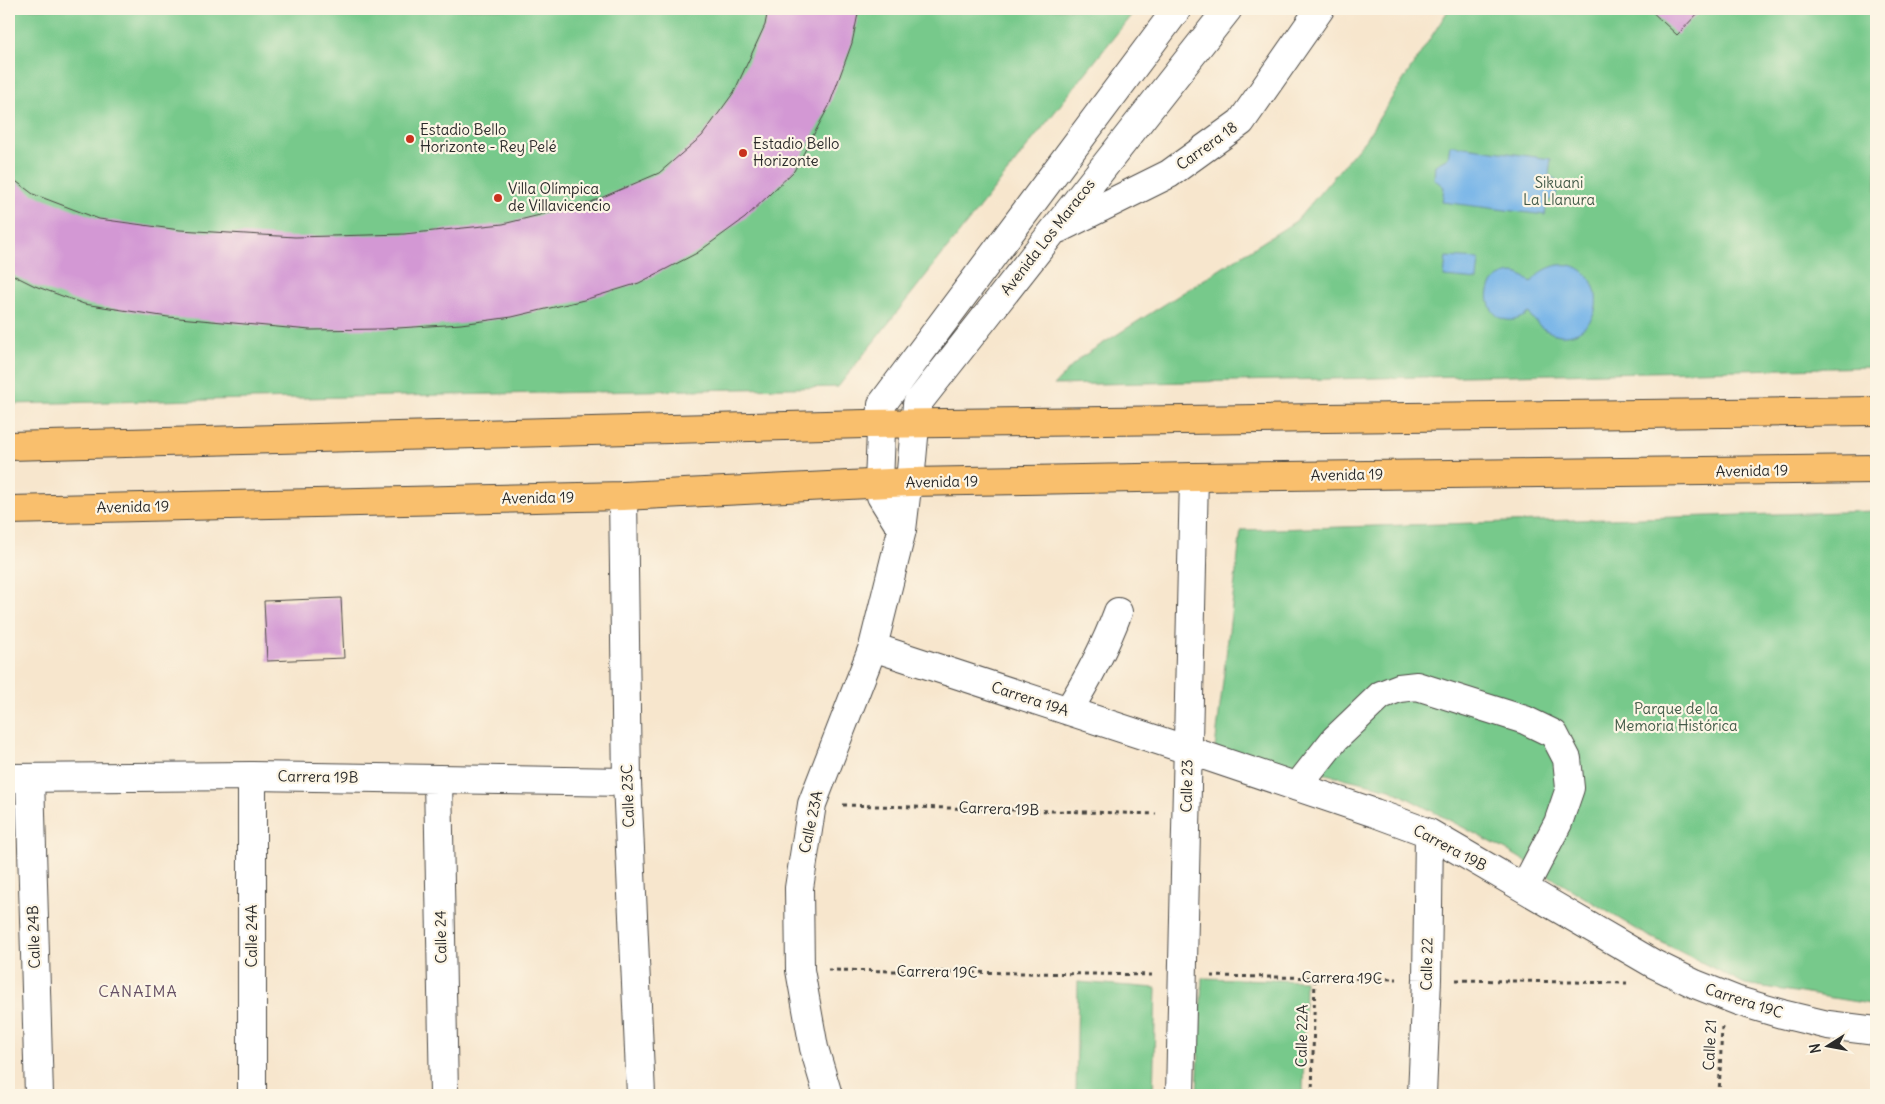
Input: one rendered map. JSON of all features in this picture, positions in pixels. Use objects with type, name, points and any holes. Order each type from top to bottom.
[{"type":"main road","points":[[9,446],[881,424],[1876,411]]},
{"type":"main road","name":"Avenida 19","points":[[9,510],[623,496],[910,482],[1194,476],[1876,469]]},
{"type":"street","points":[[902,530],[882,496],[879,484],[882,404],[1178,9]]},
{"type":"street","name":"Avenida Los Maracos","points":[[910,482],[917,404],[1228,9]]},
{"type":"street","name":"Carrera 18","points":[[1050,233],[1169,174],[1241,122],[1320,9]]},
{"type":"street","name":"Calle 23","points":[[1180,1095],[1194,476]]},
{"type":"street","name":"Calle 23A","points":[[828,1095],[814,1048],[800,970],[798,888],[812,804],[873,647],[902,530],[906,496],[910,482]]},
{"type":"street","name":"Calle 23C","points":[[623,496],[627,782],[641,1095]]},
{"type":"street","points":[[1068,711],[1088,680],[1110,634],[1118,612]]},
{"type":"street","name":"Carrera 19A","points":[[873,647],[1188,750]]},
{"type":"street","points":[[1297,787],[1342,733],[1381,695],[1399,688],[1418,686],[1525,720],[1554,734],[1566,759],[1570,788],[1558,823],[1524,888]]},
{"type":"street","name":"Carrera 19B","points":[[1188,750],[1429,833],[1654,964],[1695,984]]},
{"type":"street","name":"Carrera 19B","points":[[19,778],[252,776],[627,782]]},
{"type":"street","name":"Calle 24A","points":[[252,776],[252,1095]]},
{"type":"street","name":"Calle 24B","points":[[19,778],[39,1095]]},
{"type":"street","name":"Calle 24","points":[[438,779],[444,1095]]},
{"type":"street","name":"Calle 22","points":[[1422,1095],[1427,979],[1429,833]]},
{"type":"street","name":"Carrera 19C","points":[[1695,984],[1782,1014],[1828,1024],[1876,1031]]},
{"type":"path","name":"Carrera 19B","points":[[812,804],[1186,814]]},
{"type":"path","name":"Carrera 19C","points":[[800,970],[1636,983]]},
{"type":"path","name":"Calle 22A","points":[[1312,1095],[1315,978]]},
{"type":"path","name":"Calle 21","points":[[1719,1095],[1723,995]]},
{"type":"green space","name":"Estadio Bello Horizonte - Rey Pelé","points":[[9,9],[1136,9],[838,387],[9,404]]},
{"type":"green space","name":"Sikuani La Llanura","points":[[1449,9],[1876,9],[1876,367],[1054,385],[1080,358],[1296,221],[1365,140]]},
{"type":"green space","name":"Parque de la Memoria Histórica","points":[[1876,511],[1876,1005],[1745,984],[1641,932],[1510,852],[1390,789],[1215,748],[1241,530]]},
{"type":"green space","points":[[1202,978],[1305,981],[1303,1095],[1197,1095]]},
{"type":"green space","points":[[1078,982],[1156,988],[1153,1095],[1076,1095]]},
{"type":"water","points":[[1450,145],[1551,159],[1549,175],[1558,181],[1556,196],[1547,202],[1545,215],[1442,202],[1444,187],[1434,179],[1435,165],[1448,158]]},
{"type":"water","points":[[1446,257],[1479,259],[1477,280],[1444,277]]},
{"type":"water","points":[[1558,265],[1578,268],[1591,280],[1596,296],[1596,305],[1590,321],[1583,328],[1575,333],[1558,335],[1542,327],[1529,313],[1516,319],[1505,320],[1496,315],[1488,297],[1490,288],[1496,279],[1514,273],[1523,276],[1531,283],[1543,271]]},
{"type":"building","name":"Estadio Bello Horizonte","points":[[768,9],[859,9],[852,43],[829,106],[794,171],[745,218],[697,253],[639,283],[584,300],[512,317],[461,324],[382,329],[310,330],[168,317],[84,304],[35,286],[9,273],[9,176],[33,194],[99,219],[180,230],[295,237],[404,234],[503,224],[589,203],[659,173],[702,136],[734,92],[765,25]]},
{"type":"building","points":[[1649,9],[1702,9],[1677,35]]},
{"type":"building","points":[[341,598],[344,658],[267,661],[264,601]]},
{"type":"place","name":"Estadio Bello Horizonte - Rey Pelé","points":[[410,139]]},
{"type":"place","name":"Estadio Bello Horizonte","points":[[743,153]]},
{"type":"place","name":"Villa Olímpica de Villavicencio","points":[[498,198]]},
{"type":"district","name":"CANAIMA","points":[[138,991]]}]
